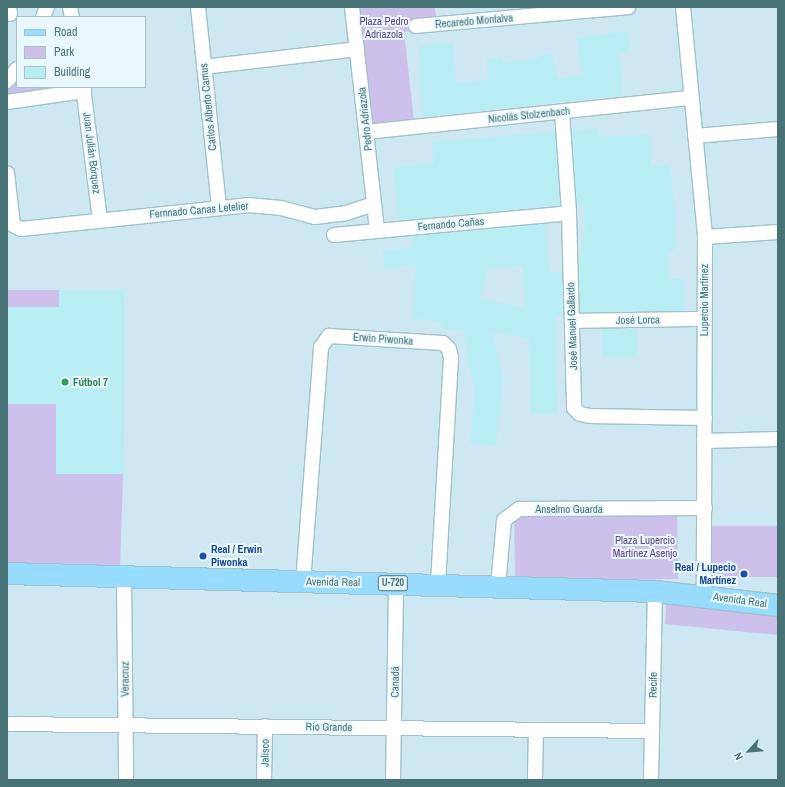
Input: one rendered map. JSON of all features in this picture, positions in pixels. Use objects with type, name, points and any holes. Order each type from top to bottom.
[{"type":"main road","name":"Avenida Real","points":[[7,573],[303,582],[438,583],[655,591],[704,594],[778,605]]},
{"type":"street","points":[[42,16],[47,7]]},
{"type":"street","name":"Carlos Alberto Camus","points":[[198,7],[219,208]]},
{"type":"street","name":"Pedro Adriazola","points":[[352,7],[377,231]]},
{"type":"street","name":"Recaredo Montalva","points":[[416,26],[628,7]]},
{"type":"street","name":"Lupercio Martínez","points":[[682,7],[705,237],[704,594]]},
{"type":"street","points":[[204,68],[357,49]]},
{"type":"street","points":[[7,81],[16,70]]},
{"type":"street","points":[[7,102],[84,89]]},
{"type":"street","name":"Juan Julián Bórquez","points":[[84,89],[100,220]]},
{"type":"street","name":"Nicolás Stolzenbach","points":[[366,132],[691,98]]},
{"type":"street","name":"José Manuel Gallardo","points":[[562,112],[569,213],[574,408],[580,414],[704,418]]},
{"type":"street","points":[[695,136],[778,129]]},
{"type":"street","points":[[7,173],[9,204]]},
{"type":"street","name":"Fernnado Canas Letelier","points":[[9,204],[12,225],[21,229],[219,208],[265,206],[315,217],[346,213],[374,204]]},
{"type":"street","name":"Fernando Cañas","points":[[334,235],[569,213]]},
{"type":"street","points":[[705,237],[778,232]]},
{"type":"street","name":"José Lorca","points":[[572,321],[704,319]]},
{"type":"street","name":"Erwin Piwonka","points":[[303,582],[322,347],[329,336],[443,343],[449,349],[451,358],[438,583]]},
{"type":"street","points":[[704,440],[778,439]]},
{"type":"street","name":"Anselmo Guarda","points":[[498,586],[504,520],[519,509],[704,508]]},
{"type":"street","name":"Veracruz","points":[[124,577],[126,780]]},
{"type":"street","name":"Canadá","points":[[394,780],[396,583]]},
{"type":"street","name":"Recife","points":[[651,780],[655,591]]},
{"type":"street","name":"Río Grande","points":[[7,724],[651,731]]},
{"type":"street","name":"Jalisco","points":[[264,780],[265,726]]},
{"type":"street","points":[[535,780],[536,730]]},
{"type":"shaded area","points":[[7,7],[778,7],[778,780],[7,780]]},
{"type":"green space","name":"Plaza Pedro Adriazola","points":[[360,7],[435,7],[437,28],[442,28],[404,32],[414,121],[373,126]]},
{"type":"green space","points":[[16,64],[16,88],[58,88],[7,94],[7,79]]},
{"type":"green space","name":"Fútbol 7","points":[[7,290],[124,290],[123,474],[120,569],[7,565]]},
{"type":"green space","name":"Plaza Lupercio Martínez Asenjo","points":[[677,513],[678,579],[515,582],[514,516]]},
{"type":"green space","points":[[711,526],[778,526],[778,577],[711,577]]},
{"type":"green space","points":[[667,597],[778,612],[778,635],[665,624]]},
{"type":"building","points":[[627,31],[630,51],[618,53],[623,95],[423,117],[419,46],[453,43],[456,83],[489,80],[486,59],[502,57],[503,62],[538,59],[538,56],[551,53],[558,79],[583,75],[577,38]]},
{"type":"building","points":[[598,128],[599,136],[650,135],[651,166],[670,165],[676,222],[674,251],[669,251],[667,279],[684,279],[684,311],[580,312],[579,269],[585,231],[583,205],[577,206],[572,131]]},
{"type":"building","points":[[555,132],[560,205],[399,220],[394,167],[434,164],[432,142]]},
{"type":"building","points":[[545,224],[549,272],[562,271],[563,315],[555,315],[557,413],[531,414],[529,339],[493,332],[503,382],[496,446],[470,443],[475,393],[463,330],[441,328],[442,322],[412,318],[416,266],[413,264],[385,269],[382,252],[412,247],[412,236]],"holes":[[[523,266],[525,308],[480,299],[487,268]]]},
{"type":"building","points":[[59,290],[124,290],[123,474],[56,474],[56,404],[7,404],[7,307],[59,307]]},
{"type":"building","points":[[602,329],[637,329],[637,356],[602,356]]},
{"type":"place","name":"Fútbol 7","points":[[65,382]]},
{"type":"place","name":"Real / Erwin Piwonka","points":[[203,556]]},
{"type":"place","name":"Real / Lupecio Martínez","points":[[744,574]]}]
